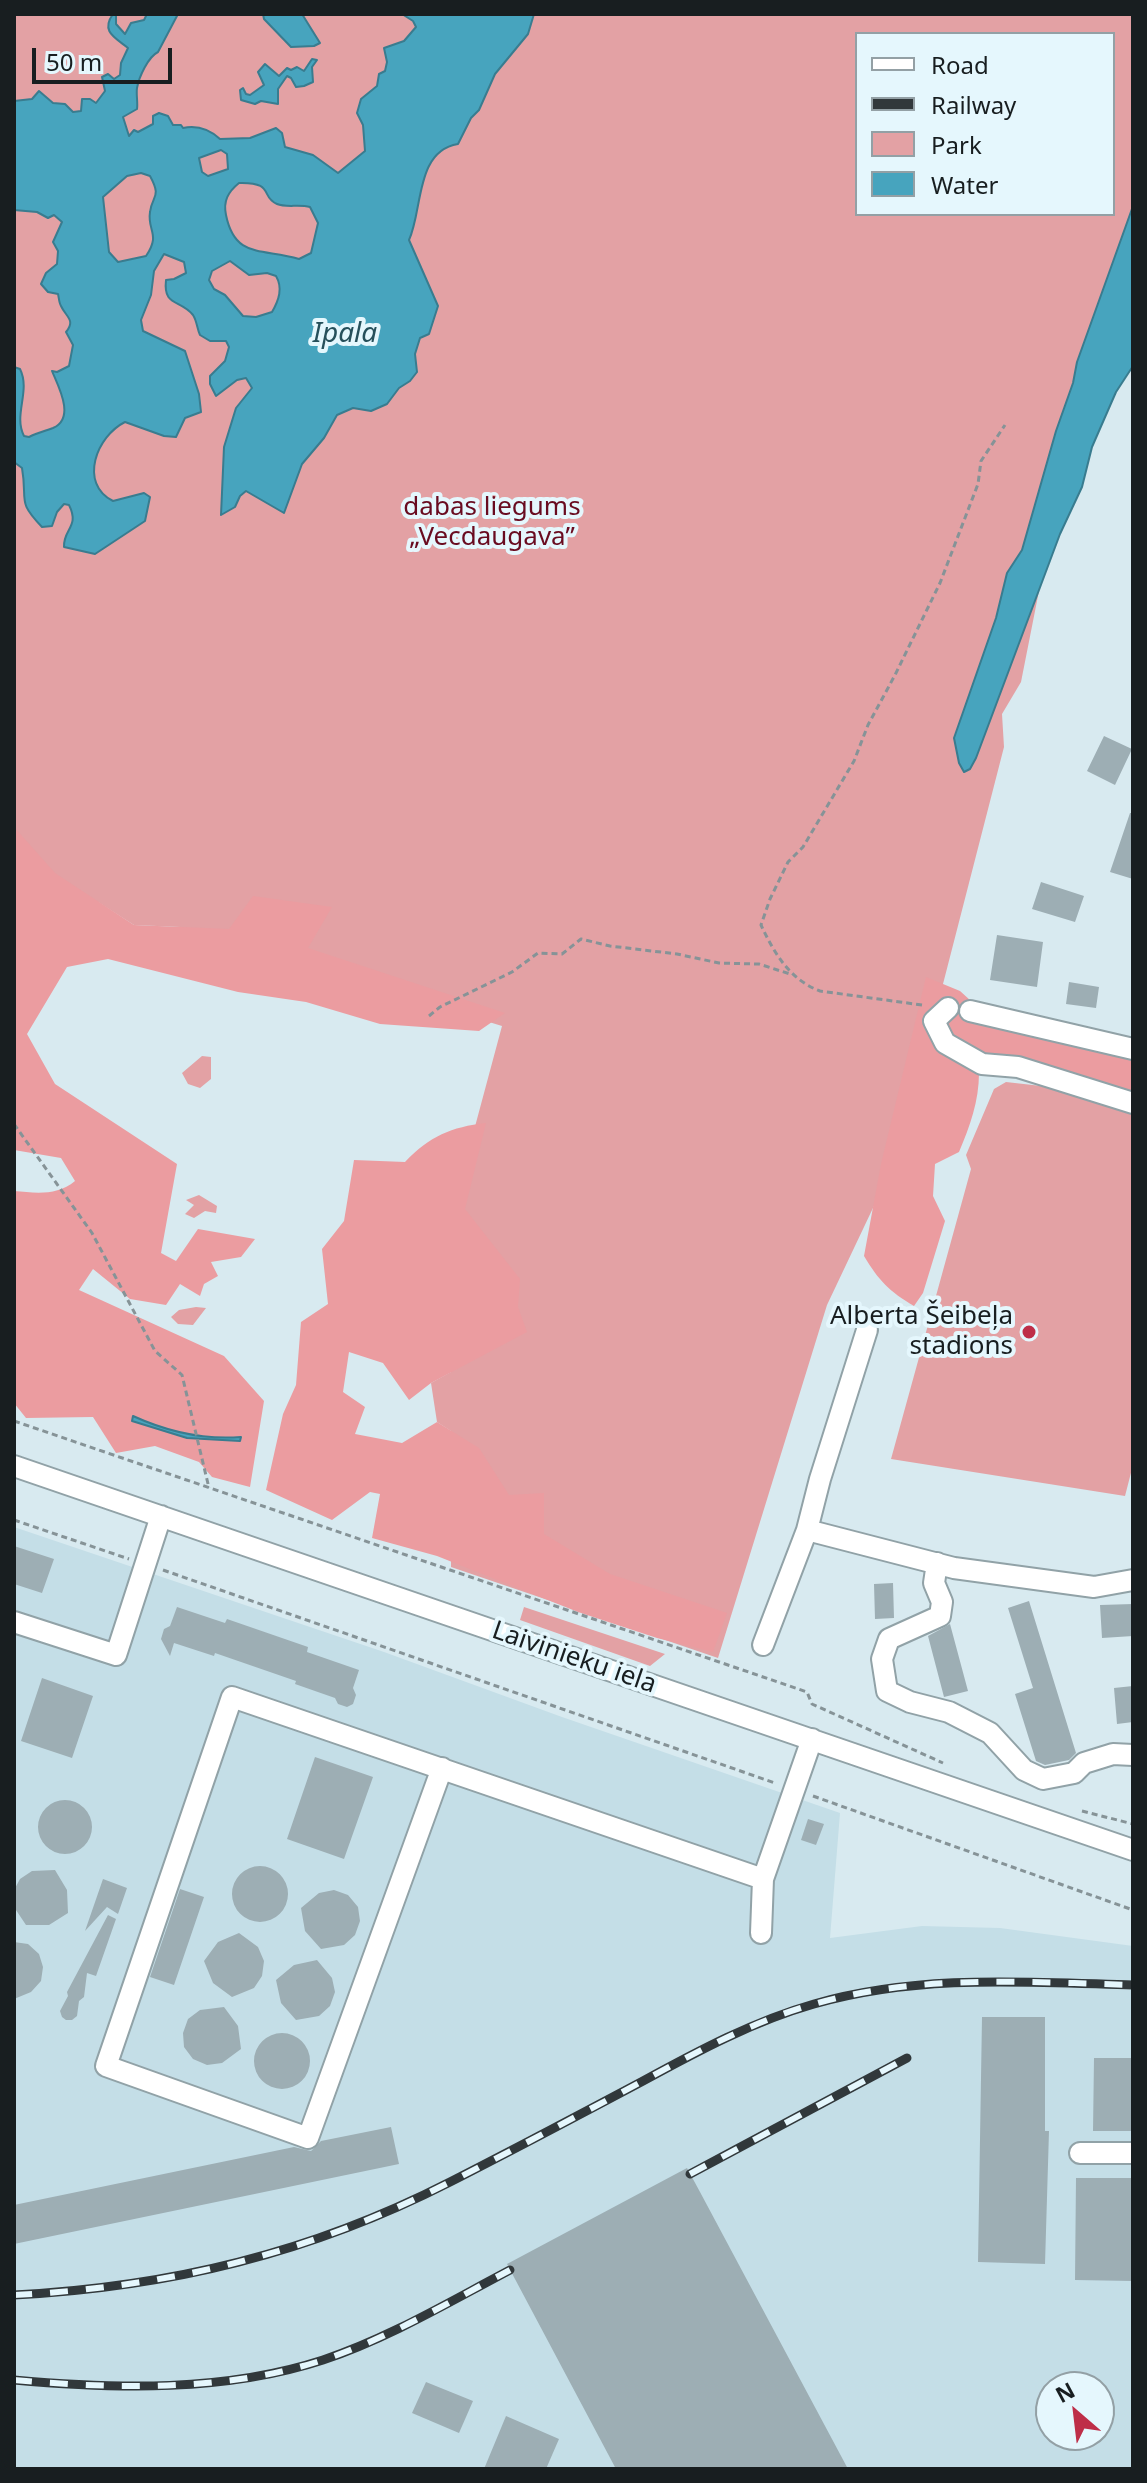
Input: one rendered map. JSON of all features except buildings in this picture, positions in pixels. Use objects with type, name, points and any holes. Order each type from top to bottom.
[{"type":"street","points":[[948,1008],[934,1021],[945,1043],[982,1064],[1018,1067],[1133,1103]]},
{"type":"street","points":[[970,1011],[1133,1049]]},
{"type":"street","points":[[763,1645],[807,1530],[867,1330]]},
{"type":"street","name":"Laivinieku iela","points":[[14,1466],[1133,1850]]},
{"type":"street","points":[[14,1622],[116,1655],[161,1516]]},
{"type":"street","points":[[807,1530],[937,1563],[1094,1587],[1133,1580]]},
{"type":"street","points":[[937,1563],[934,1583],[942,1602],[940,1616],[889,1639],[882,1659],[887,1691],[910,1702],[949,1712],[990,1733],[1024,1770],[1043,1779],[1074,1773],[1084,1763],[1113,1754],[1133,1755]]},
{"type":"street","points":[[442,1768],[308,2138],[106,2066],[232,1697],[442,1768],[763,1879]]},
{"type":"street","points":[[761,1933],[763,1879],[812,1739]]},
{"type":"street","points":[[1080,2153],[1133,2153]]},
{"type":"path","points":[[948,1008],[820,991],[804,986],[781,962],[761,925],[788,862],[803,847],[854,761],[868,725],[940,583],[978,484],[981,461],[1005,425]]},
{"type":"path","points":[[429,1016],[440,1007],[512,972],[538,953],[562,954],[581,939],[719,963],[759,964],[794,975]]},
{"type":"path","points":[[14,1124],[92,1233],[155,1351],[182,1375],[209,1488]]},
{"type":"path","points":[[15,1422],[807,1692],[812,1704],[953,1767]]},
{"type":"path","points":[[14,1520],[1133,1910]]},
{"type":"path","points":[[1071,1808],[1133,1824]]},
{"type":"shaded area","points":[[14,827],[55,873],[134,925],[229,929],[253,896],[332,907],[308,948],[505,1013],[479,1031],[380,1024],[306,1002],[238,992],[108,959],[67,967],[27,1034],[55,1084],[177,1164],[161,1253],[176,1261],[198,1229],[255,1239],[241,1257],[211,1262],[218,1276],[204,1284],[200,1296],[180,1284],[166,1305],[130,1299],[93,1269],[79,1290],[224,1356],[264,1401],[250,1487],[212,1477],[199,1462],[155,1446],[116,1453],[93,1417],[26,1418],[14,1403],[14,1191],[54,1191],[75,1181],[61,1158],[14,1150]]},
{"type":"shaded area","points":[[926,977],[960,991],[981,1010],[1133,1053],[1133,1091],[1021,1062],[979,1073],[973,1113],[959,1152],[935,1164],[933,1196],[945,1221],[923,1293],[914,1306],[885,1285],[864,1256],[881,1164]]},
{"type":"shaded area","points":[[486,1123],[465,1209],[520,1279],[518,1307],[527,1332],[431,1383],[409,1400],[383,1363],[349,1352],[343,1392],[365,1407],[355,1434],[402,1443],[437,1422],[479,1448],[509,1495],[544,1493],[544,1534],[610,1574],[727,1613],[713,1652],[657,1638],[578,1612],[437,1556],[372,1538],[380,1494],[370,1492],[332,1520],[266,1490],[283,1414],[296,1385],[301,1322],[328,1304],[322,1249],[344,1221],[354,1160],[405,1162],[442,1134]]},
{"type":"shaded area","points":[[14,1527],[384,1652],[840,1813],[830,1938],[922,1926],[1000,1928],[1133,1946],[1133,2469],[14,2469]]},
{"type":"green space","name":"dabas liegums „Vecdaugava”","points":[[14,14],[1133,14],[1133,351],[1051,530],[1021,682],[1002,714],[1004,747],[900,1151],[827,1305],[718,1658],[451,1567],[451,1431],[437,1422],[431,1383],[451,1372],[451,1216],[502,1026],[180,927],[134,925],[98,902],[14,876]]},
{"type":"green space","points":[[202,1056],[211,1057],[211,1079],[200,1088],[188,1084],[182,1073]]},
{"type":"green space","name":"Alberta Šeibeļa stadions","points":[[1006,1082],[1059,1088],[1133,1112],[1133,1465],[1125,1496],[891,1459],[971,1169],[966,1155],[994,1089]]},
{"type":"green space","points":[[199,1195],[217,1206],[216,1213],[205,1211],[194,1218],[185,1214],[194,1205],[186,1200]]},
{"type":"green space","points":[[206,1308],[193,1325],[178,1324],[171,1317],[179,1310]]},
{"type":"green space","points":[[524,1607],[665,1654],[650,1666],[520,1620]]},
{"type":"water","name":"Ipala","points":[[116,14],[116,24],[125,34],[131,23],[144,20],[147,14],[178,14],[158,52],[142,73],[137,88],[137,109],[123,117],[129,136],[134,130],[138,132],[153,124],[153,116],[159,113],[168,116],[173,125],[203,129],[220,139],[250,138],[276,128],[282,133],[285,147],[313,155],[338,173],[365,151],[363,125],[357,113],[361,99],[377,86],[379,74],[385,71],[384,48],[404,41],[416,27],[402,14],[534,14],[528,34],[495,74],[479,110],[471,118],[458,144],[444,149],[427,170],[409,240],[438,306],[429,334],[420,338],[415,354],[417,372],[387,404],[371,411],[353,408],[337,415],[324,438],[302,464],[284,513],[246,491],[235,507],[221,515],[224,447],[236,408],[252,388],[246,378],[237,380],[216,396],[210,376],[225,361],[229,347],[226,341],[210,341],[200,335],[193,315],[167,295],[166,280],[186,273],[184,262],[164,254],[154,271],[151,295],[141,320],[143,331],[185,351],[199,394],[201,412],[185,418],[176,437],[164,436],[125,422],[106,438],[95,460],[94,472],[102,493],[113,501],[144,493],[150,497],[145,521],[95,554],[64,547],[73,518],[69,505],[64,504],[57,512],[52,526],[42,527],[34,518],[24,500],[22,468],[14,462],[14,367],[20,369],[23,377],[20,420],[24,436],[29,437],[53,428],[63,417],[63,401],[52,371],[69,366],[73,345],[66,332],[70,321],[60,305],[58,294],[48,292],[41,284],[46,273],[57,264],[58,251],[53,242],[62,222],[54,215],[48,218],[37,212],[14,210],[14,101],[32,99],[39,91],[53,103],[65,104],[73,112],[81,111],[82,99],[96,103],[105,91],[102,77],[108,74],[114,79],[120,75],[121,63],[128,48],[111,34],[109,20]],"holes":[[[221,150],[227,154],[228,169],[208,176],[202,172],[199,158]],[[141,173],[150,176],[154,183],[156,193],[150,218],[153,243],[146,256],[118,262],[109,252],[103,197],[127,176]],[[239,183],[258,185],[277,204],[310,207],[318,223],[311,253],[299,259],[252,249],[236,239],[225,210],[227,197]],[[230,261],[249,275],[267,273],[276,276],[279,294],[272,312],[256,317],[243,316],[225,295],[214,289],[209,280],[212,271]]]},
{"type":"water","points":[[263,14],[302,14],[320,43],[291,47],[264,19]]},
{"type":"water","points":[[312,59],[317,60],[312,67],[313,82],[296,87],[287,76],[278,89],[278,104],[261,101],[255,104],[241,100],[240,90],[243,88],[250,95],[264,85],[258,72],[265,64],[279,76],[287,68],[297,67],[304,71]]},
{"type":"water","points":[[1133,206],[1133,366],[1116,392],[1092,447],[1082,487],[1060,534],[976,758],[970,769],[964,772],[954,738],[996,618],[1007,573],[1022,550],[1077,362]]},
{"type":"water","points":[[133,1416],[186,1434],[241,1437],[240,1441],[187,1438],[132,1421]]},
{"type":"railway","points":[[14,2295],[72,2291],[184,2274],[292,2247],[345,2228],[450,2182],[727,2038],[814,2004],[853,1994],[932,1984],[1133,1985]]},
{"type":"railway","points":[[690,2174],[907,2058]]},
{"type":"railway","points":[[14,2380],[92,2385],[170,2385],[248,2378],[286,2370],[323,2360],[371,2341],[510,2270]]},
{"type":"place","name":"Alberta Šeibeļa stadions","points":[[1029,1332]]}]
